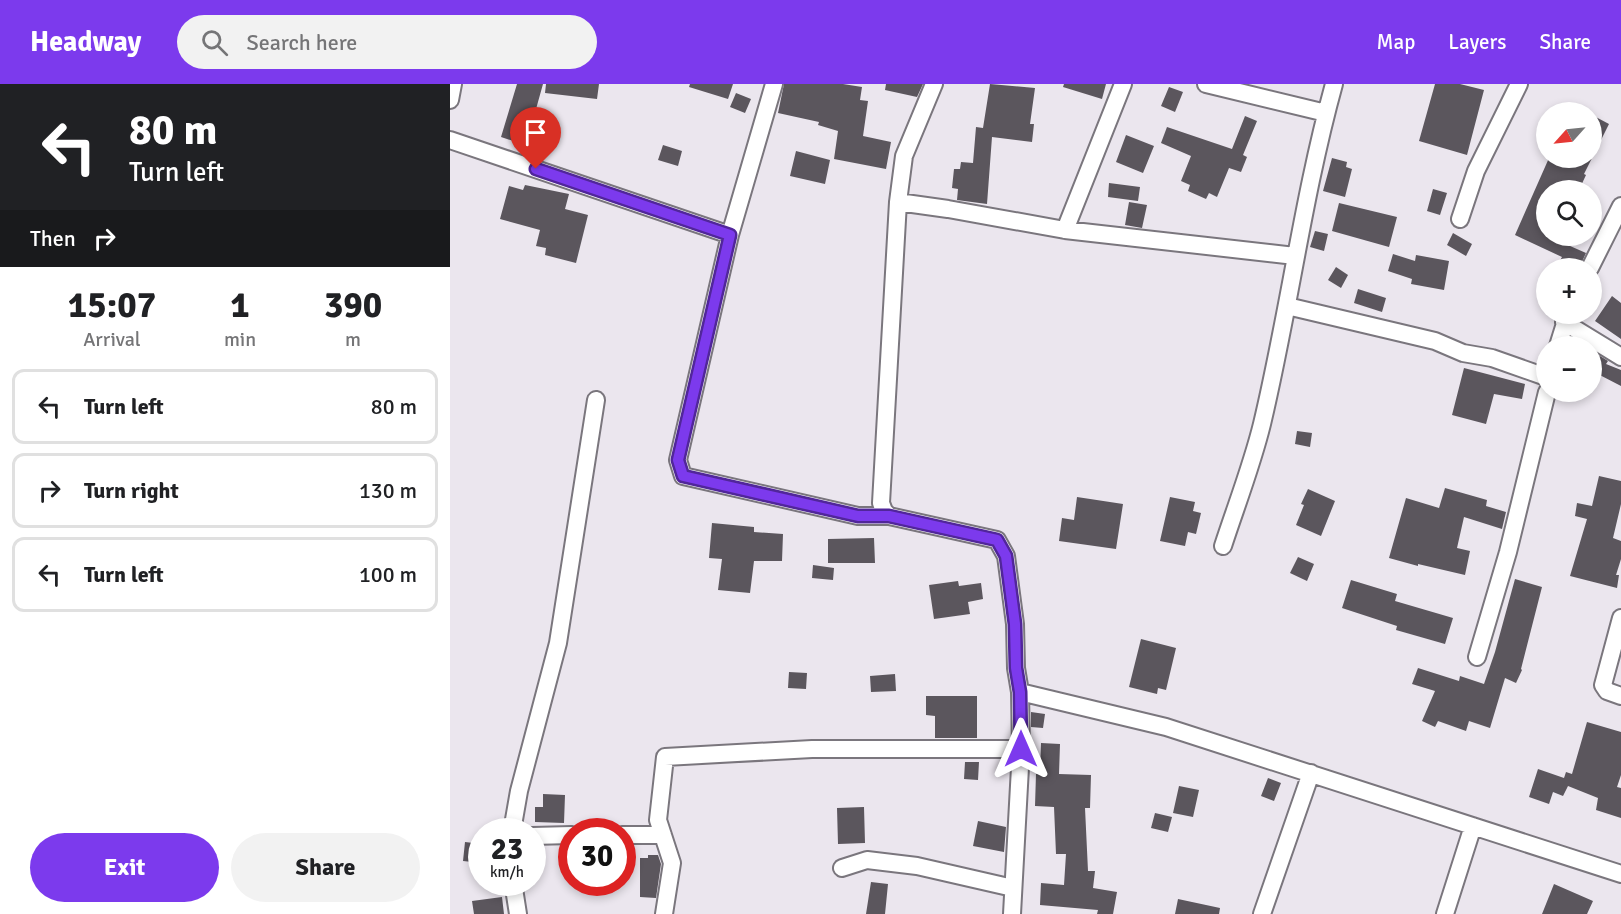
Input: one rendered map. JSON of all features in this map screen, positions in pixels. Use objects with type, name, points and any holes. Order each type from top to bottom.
[{"type":"street","points":[[450,100],[453,84]]},
{"type":"street","points":[[774,84],[730,235],[678,460],[683,476],[858,516],[889,516],[997,540],[1006,556],[1015,624],[1016,668],[1020,692],[1021,749],[1012,914]]},
{"type":"street","points":[[889,516],[881,503],[898,202],[903,156],[934,84]]},
{"type":"street","points":[[1065,230],[1124,84]]},
{"type":"street","points":[[1206,84],[1326,113]]},
{"type":"street","points":[[1223,546],[1262,426],[1287,306],[1295,255],[1334,84]]},
{"type":"street","points":[[1460,219],[1476,171],[1519,84]]},
{"type":"street","points":[[450,140],[730,235]]},
{"type":"street","points":[[898,202],[1065,230],[1295,255]]},
{"type":"street","points":[[1595,258],[1621,206]]},
{"type":"street","points":[[1287,306],[1435,341],[1463,353],[1492,358],[1536,373]]},
{"type":"street","points":[[1574,324],[1621,357]]},
{"type":"street","points":[[514,818],[519,790],[558,643],[596,400]]},
{"type":"street","points":[[1477,657],[1508,552],[1545,402]]},
{"type":"street","points":[[1621,618],[1603,685],[1607,691],[1621,696]]},
{"type":"street","points":[[1020,692],[1166,727],[1621,874]]},
{"type":"street","points":[[664,914],[672,863],[658,820],[665,757],[812,749],[1021,749]]},
{"type":"street","points":[[1262,914],[1311,773]]},
{"type":"street","points":[[1445,914],[1473,826]]},
{"type":"street","points":[[636,835],[663,835]]},
{"type":"street","points":[[842,868],[867,860],[917,866],[1013,888]]},
{"type":"street","points":[[515,896],[518,914]]},
{"type":"building","points":[[517,84],[543,84],[526,145],[501,137]]},
{"type":"building","points":[[546,84],[599,84],[597,99],[545,93]]},
{"type":"building","points":[[690,84],[733,84],[728,99],[689,87]]},
{"type":"building","points":[[784,84],[843,84],[862,87],[860,100],[868,101],[863,136],[891,142],[886,169],[834,159],[838,131],[818,125],[819,122],[778,113]]},
{"type":"building","points":[[886,84],[923,84],[917,97],[885,90]]},
{"type":"building","points":[[990,84],[1035,88],[1030,124],[1034,124],[1032,142],[992,137],[987,204],[957,200],[958,189],[952,188],[954,169],[960,169],[961,162],[973,163],[976,127],[983,128]]},
{"type":"building","points":[[1064,84],[1106,84],[1102,99],[1063,87]]},
{"type":"building","points":[[1435,84],[1460,84],[1484,90],[1467,155],[1419,141]]},
{"type":"building","points":[[1169,87],[1183,92],[1175,112],[1161,106]]},
{"type":"building","points":[[736,93],[751,99],[745,113],[730,107]]},
{"type":"building","points":[[1245,116],[1257,121],[1243,155],[1247,157],[1241,172],[1229,168],[1217,197],[1209,193],[1206,199],[1188,191],[1190,185],[1181,181],[1191,156],[1161,143],[1167,127],[1232,149]]},
{"type":"building","points":[[1602,120],[1609,124],[1602,138]]},
{"type":"building","points":[[1126,135],[1154,146],[1143,173],[1116,162]]},
{"type":"building","points":[[663,145],[682,151],[678,166],[658,160]]},
{"type":"building","points":[[796,151],[830,160],[825,184],[790,176]]},
{"type":"building","points":[[1332,158],[1347,162],[1346,167],[1352,169],[1345,197],[1323,191]]},
{"type":"building","points":[[1545,168],[1587,168],[1584,180],[1539,180]]},
{"type":"building","points":[[1109,183],[1140,187],[1138,201],[1108,197]]},
{"type":"building","points":[[525,185],[569,194],[565,209],[588,215],[576,263],[545,255],[546,248],[536,246],[540,230],[500,219],[509,186],[523,190]]},
{"type":"building","points":[[1536,187],[1536,245],[1515,235]]},
{"type":"building","points":[[1433,189],[1447,193],[1440,215],[1427,211]]},
{"type":"building","points":[[1129,202],[1147,205],[1142,228],[1125,225]]},
{"type":"building","points":[[1339,203],[1397,217],[1389,247],[1332,231]]},
{"type":"building","points":[[1315,231],[1328,234],[1324,251],[1310,247]]},
{"type":"building","points":[[1453,233],[1472,244],[1466,256],[1447,245]]},
{"type":"building","points":[[1538,246],[1570,246],[1586,253],[1584,258],[1562,257]]},
{"type":"building","points":[[1393,254],[1415,261],[1416,255],[1449,261],[1444,290],[1411,284],[1412,279],[1388,271]]},
{"type":"building","points":[[1336,267],[1348,275],[1341,288],[1328,280]]},
{"type":"building","points":[[1358,289],[1386,298],[1382,312],[1354,303]]},
{"type":"building","points":[[1612,296],[1621,303],[1621,339],[1599,324],[1602,324],[1602,311]]},
{"type":"building","points":[[1602,357],[1608,361],[1606,364],[1621,370],[1621,386],[1602,376]]},
{"type":"building","points":[[1464,368],[1525,384],[1522,399],[1494,394],[1486,424],[1452,415]]},
{"type":"building","points":[[1297,431],[1312,433],[1310,447],[1295,444]]},
{"type":"building","points":[[1599,476],[1621,481],[1621,504],[1613,538],[1621,541],[1621,559],[1616,575],[1619,575],[1617,588],[1570,576],[1587,519],[1575,516],[1577,503],[1592,506]]},
{"type":"building","points":[[1445,488],[1487,500],[1486,506],[1506,512],[1502,529],[1464,517],[1457,548],[1470,551],[1465,575],[1389,558],[1406,498],[1439,508]]},
{"type":"building","points":[[1308,489],[1335,501],[1321,536],[1296,525],[1304,505],[1301,504]]},
{"type":"building","points":[[1077,497],[1123,504],[1116,549],[1059,541],[1062,518],[1074,520]]},
{"type":"building","points":[[1170,497],[1195,502],[1193,511],[1201,513],[1196,534],[1188,532],[1185,546],[1160,541]]},
{"type":"building","points":[[712,523],[754,527],[754,532],[783,534],[782,561],[754,561],[750,593],[718,590],[722,559],[709,558]]},
{"type":"building","points":[[874,538],[875,563],[828,563],[828,539]]},
{"type":"building","points":[[1298,557],[1314,564],[1307,581],[1290,573]]},
{"type":"building","points":[[813,565],[834,568],[833,580],[812,578]]},
{"type":"building","points":[[1515,579],[1542,587],[1522,670],[1516,683],[1505,678],[1490,728],[1469,721],[1466,731],[1438,721],[1435,727],[1422,721],[1435,691],[1412,684],[1418,668],[1459,681],[1460,676],[1484,684]]},
{"type":"building","points":[[1351,580],[1397,594],[1395,601],[1453,618],[1445,644],[1396,630],[1397,626],[1342,608]]},
{"type":"building","points":[[958,581],[959,586],[981,583],[983,599],[968,602],[970,614],[934,619],[929,585]]},
{"type":"building","points":[[1141,639],[1176,648],[1166,690],[1158,688],[1157,694],[1129,687]]},
{"type":"building","points":[[789,672],[807,673],[806,689],[788,688]]},
{"type":"building","points":[[895,674],[896,691],[871,692],[870,676]]},
{"type":"building","points":[[926,696],[977,696],[977,738],[935,738],[935,716],[926,715]]},
{"type":"building","points":[[1031,712],[1045,714],[1043,728],[1031,727]]},
{"type":"building","points":[[1587,722],[1621,732],[1621,775],[1617,787],[1621,788],[1621,818],[1596,810],[1598,798],[1568,786],[1563,796],[1553,792],[1549,804],[1529,797],[1538,769],[1564,778],[1566,772],[1572,774]]},
{"type":"building","points":[[1041,743],[1060,744],[1059,774],[1091,775],[1090,808],[1085,808],[1088,871],[1095,871],[1093,888],[1117,892],[1113,914],[1097,914],[1098,910],[1040,905],[1041,883],[1064,885],[1066,854],[1056,854],[1054,807],[1035,806],[1036,774],[1040,774]]},
{"type":"building","points":[[965,762],[979,762],[978,780],[964,779]]},
{"type":"building","points":[[1268,778],[1281,783],[1274,801],[1261,796]]},
{"type":"building","points":[[1179,786],[1199,790],[1193,817],[1173,813]]},
{"type":"building","points":[[543,794],[565,795],[564,818],[558,818],[558,823],[546,822],[546,818],[535,818],[535,807],[543,807]]},
{"type":"building","points":[[864,807],[865,843],[838,844],[837,808]]},
{"type":"building","points":[[1155,813],[1172,817],[1168,832],[1151,828]]},
{"type":"building","points":[[978,821],[1006,827],[1004,852],[973,846]]},
{"type":"building","points":[[465,842],[468,842],[468,862],[463,861]]},
{"type":"building","points":[[648,855],[658,855],[661,864],[656,898],[640,897],[640,858],[648,858]]},
{"type":"building","points":[[871,882],[888,884],[885,914],[866,914]]},
{"type":"building","points":[[1554,884],[1593,901],[1587,914],[1542,914]]},
{"type":"building","points":[[502,897],[504,914],[474,914],[472,901]]},
{"type":"building","points":[[1178,899],[1220,908],[1219,914],[1175,914]]},
{"type":"route","points":[[536,169],[730,235],[678,460],[683,476],[858,516],[889,516],[997,540],[1006,556],[1015,624],[1021,749]]}]
